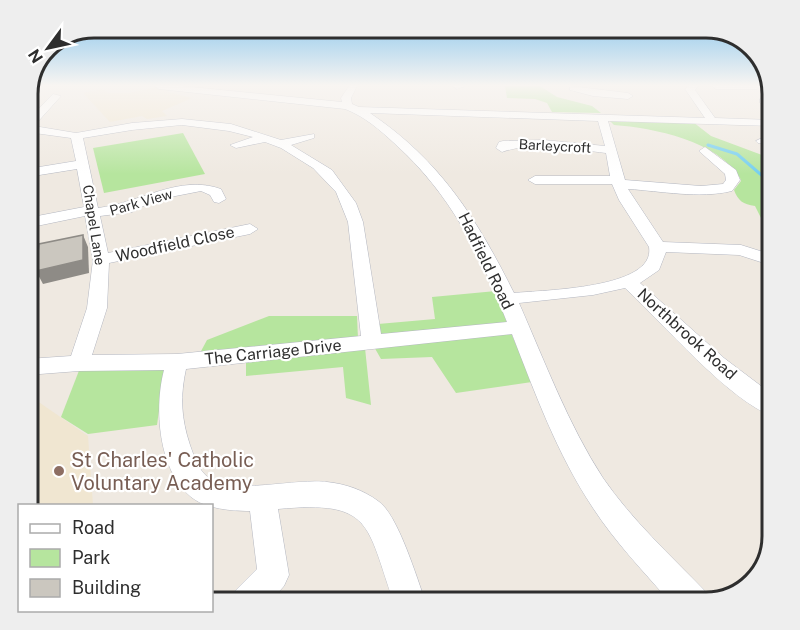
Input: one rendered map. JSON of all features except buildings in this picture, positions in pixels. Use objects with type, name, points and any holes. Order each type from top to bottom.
[{"type":"street","name":"Hadfield Road","points":[[364,115],[412,148],[449,191],[481,245],[565,432],[593,486],[684,592]]},
{"type":"street","points":[[582,115],[762,123]]},
{"type":"street","points":[[708,115],[712,121]]},
{"type":"street","points":[[505,299],[608,287],[629,282],[652,268],[657,259],[657,247],[632,210],[618,182],[611,141],[601,116]]},
{"type":"street","points":[[38,129],[76,136],[139,125],[191,121],[221,124],[274,141],[306,155],[321,166],[344,193],[354,216],[372,341]]},
{"type":"street","name":"Chapel Lane","points":[[76,136],[101,260],[97,308],[79,363]]},
{"type":"street","points":[[236,145],[309,136]]},
{"type":"street","name":"Barleycroft","points":[[502,148],[503,144],[544,143],[611,150]]},
{"type":"street","points":[[535,180],[618,182],[701,190],[727,188],[734,180],[731,173],[705,151]]},
{"type":"street","points":[[38,171],[82,164]]},
{"type":"street","name":"Park View","points":[[38,221],[128,208],[151,197],[202,187],[216,192],[219,199]]},
{"type":"street","name":"Woodfield Close","points":[[101,260],[250,229]]},
{"type":"street","points":[[657,247],[741,250],[762,257]]},
{"type":"street","name":"Northbrook Road","points":[[629,282],[650,297],[722,368],[762,399]]},
{"type":"street","name":"The Carriage Drive","points":[[38,366],[79,363],[177,362],[518,327]]},
{"type":"street","points":[[177,362],[168,397],[172,431],[187,474],[204,491],[238,499],[321,493],[348,496],[372,512],[405,592]]},
{"type":"street","points":[[258,592],[273,575],[262,496]]},
{"type":"shaded area","points":[[104,115],[167,116],[147,119],[142,116],[110,122]]},
{"type":"shaded area","name":"St Charles' Catholic Voluntary Academy","points":[[38,402],[88,436],[93,504],[38,504]]},
{"type":"green space","points":[[610,121],[693,122],[711,136],[762,155],[762,220],[755,206],[739,199],[734,190],[741,181],[740,178],[730,165],[717,155],[701,146],[666,133],[614,125]]},
{"type":"green space","points":[[183,133],[205,174],[104,193],[93,148]]},
{"type":"green space","points":[[496,291],[507,323],[380,334],[378,324],[435,319],[432,297]]},
{"type":"green space","points":[[269,316],[357,316],[358,339],[200,353],[207,340]]},
{"type":"green space","points":[[511,333],[532,382],[456,393],[432,357],[381,359],[373,345]]},
{"type":"green space","points":[[365,348],[371,405],[346,398],[343,367],[246,376],[246,359]]},
{"type":"green space","points":[[165,367],[157,425],[88,434],[61,417],[80,368]]},
{"type":"waterway","points":[[710,146],[708,145],[737,154],[762,176]]},
{"type":"place","name":"St Charles' Catholic Voluntary Academy","points":[[59,471]]}]
